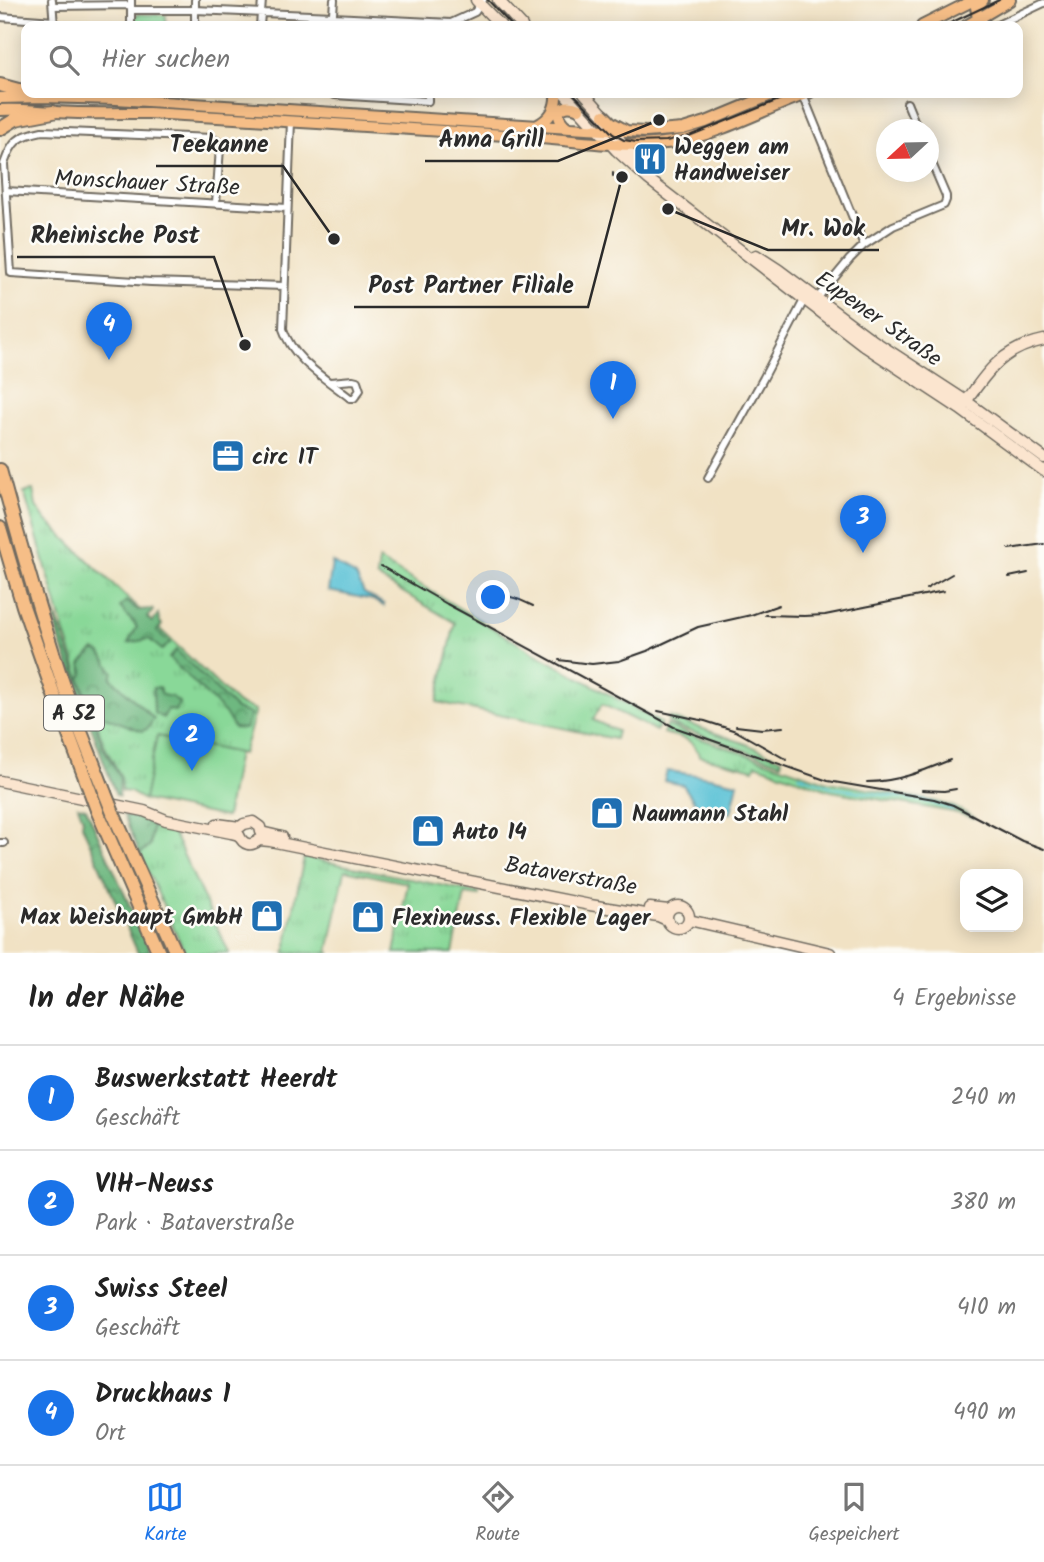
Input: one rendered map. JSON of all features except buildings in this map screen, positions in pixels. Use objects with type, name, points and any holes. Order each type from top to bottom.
[{"type":"highway","points":[[0,85],[21,91]]},
{"type":"highway","points":[[0,129],[16,119],[52,112]]},
{"type":"highway","name":"A 52","points":[[0,470],[67,693],[105,793],[116,809],[176,953]]},
{"type":"highway","name":"A 52","points":[[0,528],[23,606],[55,698],[97,810],[159,953]]},
{"type":"main road","points":[[498,0],[517,21]]},
{"type":"main road","points":[[932,21],[974,0]]},
{"type":"main road","points":[[978,19],[976,7],[983,0]]},
{"type":"main road","points":[[975,21],[1010,0]]},
{"type":"main road","points":[[480,2],[497,21]]},
{"type":"main road","points":[[956,9],[967,11],[978,19]]},
{"type":"main road","points":[[0,98],[21,95]]},
{"type":"main road","points":[[99,98],[659,132],[692,126],[763,98]]},
{"type":"main road","points":[[536,126],[546,120],[554,110],[557,98]]},
{"type":"main road","points":[[569,98],[598,130],[616,144]]},
{"type":"main road","points":[[589,98],[611,122],[628,131]]},
{"type":"main road","points":[[0,110],[149,113],[500,134],[616,144],[654,144],[706,134],[796,98]]},
{"type":"main road","points":[[569,128],[560,120],[560,112],[565,106],[579,109]]},
{"type":"main road","points":[[604,115],[614,131],[616,144]]},
{"type":"main road","name":"Eupener Straße","points":[[616,144],[646,170],[779,270],[811,300]]},
{"type":"main road","name":"Eupener Straße","points":[[616,144],[628,163],[648,179],[811,300],[883,347],[963,405]]},
{"type":"main road","points":[[646,170],[640,159],[641,154],[654,144]]},
{"type":"main road","points":[[963,405],[999,360],[1014,350],[1044,340]]},
{"type":"main road","points":[[963,405],[1044,458]]},
{"type":"main road","points":[[963,405],[1044,471]]},
{"type":"main road","name":"Bataverstraße","points":[[0,781],[116,809],[144,811],[166,820],[240,831]]},
{"type":"main road","name":"Bataverstraße","points":[[253,822],[260,827],[260,836],[256,843],[248,845],[244,843],[240,831],[244,824],[253,822]]},
{"type":"main road","name":"Bataverstraße","points":[[260,836],[590,905],[658,916],[668,915],[676,906],[684,907],[688,911],[689,920],[684,927],[676,928],[669,924],[668,915]]},
{"type":"main road","name":"Bataverstraße","points":[[689,920],[830,953]]},
{"type":"street","points":[[195,0],[195,21]]},
{"type":"street","points":[[260,21],[262,0]]},
{"type":"street","points":[[333,21],[334,0]]},
{"type":"street","points":[[458,21],[472,14],[480,2]]},
{"type":"street","points":[[54,21],[53,3],[131,5],[333,17],[358,21]]},
{"type":"street","points":[[1006,21],[1044,3]]},
{"type":"street","points":[[0,17],[31,21]]},
{"type":"street","points":[[398,98],[428,101],[428,98]]},
{"type":"street","points":[[808,98],[864,245]]},
{"type":"street","points":[[907,103],[914,119]]},
{"type":"street","points":[[291,121],[283,329],[291,348],[330,382]]},
{"type":"street","points":[[216,203],[220,148],[218,142],[212,138],[42,131],[27,134],[9,148],[4,164],[11,273],[151,282],[284,286]]},
{"type":"street","points":[[811,300],[820,295],[864,245],[893,226],[941,207],[946,195],[939,178]]},
{"type":"street","name":"Monschauer Straße","points":[[6,191],[287,208]]},
{"type":"street","name":"Eupener Straße","points":[[708,478],[797,312],[802,304],[811,300]]},
{"type":"green space","points":[[137,14],[166,15],[166,21],[134,21]]},
{"type":"green space","points":[[33,490],[36,506],[44,518],[238,704],[256,710],[243,754],[157,736],[144,800],[130,792],[122,791],[121,777],[106,749],[66,636],[24,492]]},
{"type":"green space","points":[[379,560],[536,654],[661,723],[656,731],[602,704],[593,720],[617,731],[615,739],[437,702],[455,623],[377,577]]},
{"type":"green space","points":[[126,601],[138,610],[152,609],[147,618],[152,622],[158,614],[162,625],[157,631],[170,643],[162,650],[149,639],[128,643],[137,627],[120,607]]},
{"type":"green space","points":[[52,605],[104,749],[120,777],[119,796],[116,795],[60,641]]},
{"type":"green space","points":[[94,650],[101,653],[113,672],[111,678],[154,719],[147,729],[142,731],[92,712],[80,679],[83,674],[81,664]]},
{"type":"green space","points":[[176,650],[236,709],[251,714],[245,729],[234,728],[225,713],[169,658]]},
{"type":"green space","points":[[159,687],[162,695],[172,697],[180,703],[175,711],[168,709],[163,718],[154,713],[153,688]]},
{"type":"green space","points":[[669,717],[746,744],[782,759],[781,763],[675,726],[668,722]]},
{"type":"green space","points":[[667,725],[828,782],[934,801],[954,807],[975,818],[831,791],[756,764],[754,769],[699,756],[690,742],[663,733]]},
{"type":"green space","points":[[157,736],[238,753],[226,817],[144,800]]},
{"type":"green space","points":[[78,806],[86,808],[151,953],[138,953],[82,825],[83,819]]},
{"type":"green space","points":[[124,815],[153,823],[150,845],[140,854]]},
{"type":"green space","points":[[153,823],[172,830],[229,953],[185,953],[140,854],[150,845]]},
{"type":"green space","points":[[304,857],[479,893],[479,896],[465,894],[453,953],[394,953],[408,883],[345,870],[328,952],[331,953],[285,953]]},
{"type":"water","points":[[332,562],[356,576],[364,593],[384,606],[373,600],[328,591]]},
{"type":"water","points":[[667,771],[738,783],[731,813],[698,807],[683,785],[664,781]]},
{"type":"waterway","points":[[799,775],[835,788],[925,801],[954,810]]},
{"type":"tram line","points":[[488,0],[507,21]]},
{"type":"tram line","points":[[955,21],[999,0]]},
{"type":"tram line","points":[[578,98],[613,134],[636,142],[666,141],[689,136],[784,98]]},
{"type":"tram line","points":[[499,595],[533,606]]},
{"type":"railway","points":[[1009,549],[1044,544]]},
{"type":"railway","points":[[381,566],[674,727],[828,781],[934,799],[953,805],[1022,841],[1044,849]]},
{"type":"railway","points":[[1009,577],[1028,573]]},
{"type":"railway","points":[[926,589],[952,574]]},
{"type":"railway","points":[[765,615],[825,615],[944,591]]},
{"type":"railway","points":[[559,660],[592,664],[619,661],[698,627],[751,615],[779,605]]},
{"type":"railway","points":[[658,711],[736,731],[787,760]]},
{"type":"railway","points":[[736,726],[762,729],[783,727]]},
{"type":"railway","points":[[867,782],[899,778],[950,760]]},
{"type":"railway","points":[[922,790],[956,789]]},
{"type":"place","name":"Anna Grill","points":[[659,120]]},
{"type":"place","name":"Weggen am Handweiser","points":[[650,159]]},
{"type":"place","name":"Post Partner Filiale","points":[[622,177]]},
{"type":"place","name":"Mr. Wok","points":[[668,209]]},
{"type":"place","name":"Teekanne","points":[[334,239]]},
{"type":"place","name":"Rheinische Post","points":[[245,345]]},
{"type":"place","name":"Druckhaus 1","points":[[109,360]]},
{"type":"place","name":"Buswerkstatt Heerdt","points":[[613,419]]},
{"type":"place","name":"circ IT","points":[[228,456]]},
{"type":"place","name":"Swiss Steel","points":[[863,553]]},
{"type":"place","name":"VIH-Neuss","points":[[192,771]]},
{"type":"place","name":"Naumann Stahl","points":[[607,813]]},
{"type":"place","name":"Auto 14","points":[[428,831]]},
{"type":"place","name":"Max Weishaupt GmbH","points":[[267,916]]},
{"type":"place","name":"Flexineuss. Flexible Lager","points":[[368,917]]}]
